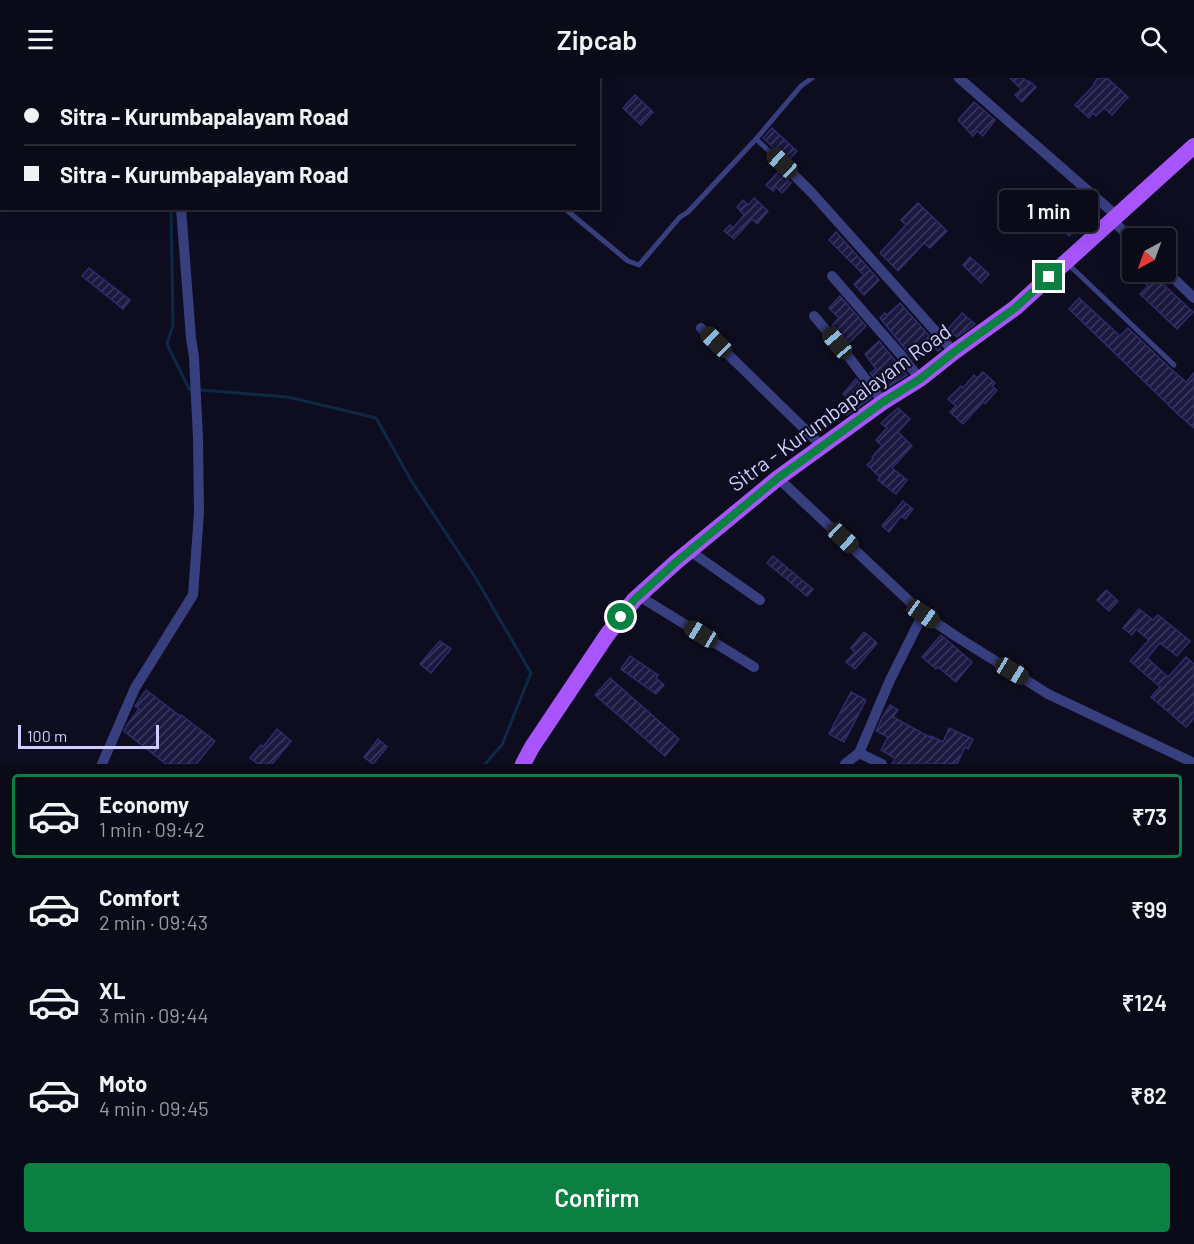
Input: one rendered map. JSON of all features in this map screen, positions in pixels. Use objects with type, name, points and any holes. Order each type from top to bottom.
[{"type":"main road","name":"Sitra - Kurumbapalayam Road","points":[[523,764],[607,635],[639,596],[778,478],[883,402],[920,379],[1015,308],[1194,146]]},
{"type":"street","points":[[959,78],[1115,218],[1123,228]]},
{"type":"street","points":[[782,163],[812,193],[954,352]]},
{"type":"street","points":[[102,764],[135,687],[192,595],[200,513],[194,357],[181,210]]},
{"type":"street","points":[[832,276],[902,355],[920,379]]},
{"type":"street","points":[[1176,281],[1194,298]]},
{"type":"street","points":[[814,316],[883,402]]},
{"type":"street","points":[[701,327],[822,446]]},
{"type":"street","points":[[778,478],[923,614],[1048,694],[1194,763]]},
{"type":"street","points":[[690,551],[760,600]]},
{"type":"street","points":[[639,596],[754,667]]},
{"type":"street","points":[[845,764],[859,753],[890,680],[923,614]]},
{"type":"street","points":[[859,753],[882,764]]},
{"type":"lane","points":[[566,210],[628,261],[639,265],[680,217],[688,212],[756,139],[801,86],[812,78]]},
{"type":"lane","points":[[756,139],[782,163]]},
{"type":"lane","points":[[1066,262],[1174,365]]},
{"type":"building","points":[[1010,78],[1023,78],[1036,87],[1022,102],[1015,95],[1021,89]]},
{"type":"building","points":[[1098,78],[1107,78],[1128,97],[1112,115],[1104,108],[1096,116],[1093,113],[1089,118],[1075,105]]},
{"type":"building","points":[[635,95],[653,112],[641,125],[623,108]]},
{"type":"building","points":[[974,102],[995,120],[983,136],[977,131],[973,136],[958,120]]},
{"type":"building","points":[[772,128],[797,151],[789,160],[763,138]]},
{"type":"building","points":[[779,171],[791,183],[782,193],[776,187],[773,191],[766,185]]},
{"type":"building","points":[[754,198],[768,211],[757,224],[752,219],[734,239],[724,231],[730,225],[733,228],[744,215],[737,207],[743,200],[748,205]]},
{"type":"building","points":[[918,203],[947,231],[930,248],[924,243],[898,271],[880,253],[906,225],[901,220]]},
{"type":"building","points":[[1047,205],[1069,226],[1082,210],[1095,221],[1083,232],[1077,228],[1069,236],[1057,224],[1055,227],[1048,221],[1051,218],[1042,210]]},
{"type":"building","points":[[836,232],[879,280],[864,295],[854,284],[864,275],[829,240]]},
{"type":"building","points":[[970,257],[989,274],[981,283],[963,265]]},
{"type":"building","points":[[89,268],[130,300],[123,309],[82,276]]},
{"type":"building","points":[[1144,282],[1161,282],[1193,312],[1177,329],[1140,294],[1148,286]]},
{"type":"building","points":[[840,296],[866,326],[849,343],[832,325],[839,318],[829,308]]},
{"type":"building","points":[[1079,298],[1120,336],[1128,328],[1186,382],[1194,373],[1194,428],[1069,309]]},
{"type":"building","points":[[900,303],[941,349],[938,351],[933,346],[915,361],[880,318]]},
{"type":"building","points":[[962,313],[975,324],[957,337],[948,329]]},
{"type":"building","points":[[879,341],[907,375],[883,390],[870,373],[876,369],[865,354]]},
{"type":"building","points":[[983,372],[995,383],[992,386],[997,390],[963,424],[950,412],[956,406],[948,399],[961,386],[963,388],[974,375],[977,378]]},
{"type":"building","points":[[856,379],[871,398],[847,415],[843,412],[852,402],[843,394]]},
{"type":"building","points":[[898,408],[910,419],[898,432],[912,446],[892,468],[907,480],[896,494],[878,480],[880,477],[867,465],[882,446],[876,440],[887,428],[881,423]]},
{"type":"building","points":[[903,501],[913,509],[905,519],[901,516],[889,532],[882,526]]},
{"type":"building","points":[[773,556],[813,589],[807,596],[767,563]]},
{"type":"building","points":[[1106,590],[1118,601],[1109,611],[1097,600]]},
{"type":"building","points":[[1139,609],[1153,620],[1158,615],[1190,641],[1177,656],[1160,643],[1147,658],[1168,677],[1186,657],[1194,664],[1194,718],[1186,727],[1151,697],[1160,687],[1130,661],[1149,640],[1136,629],[1132,635],[1123,628]]},
{"type":"building","points":[[864,632],[877,643],[855,669],[846,662],[855,652],[851,648]]},
{"type":"building","points":[[941,635],[972,662],[956,682],[922,657]]},
{"type":"building","points":[[440,641],[451,649],[431,673],[420,664]]},
{"type":"building","points":[[630,656],[658,675],[656,678],[664,685],[656,694],[621,669]]},
{"type":"building","points":[[610,678],[679,739],[665,756],[595,695]]},
{"type":"building","points":[[146,690],[215,741],[196,764],[166,764],[124,731],[139,709],[135,706]]},
{"type":"building","points":[[851,692],[866,700],[844,742],[829,734]]},
{"type":"building","points":[[890,705],[898,710],[893,717],[931,738],[931,736],[943,742],[949,728],[973,739],[968,749],[965,747],[957,764],[892,764],[895,758],[881,750],[888,737],[876,731]]},
{"type":"building","points":[[277,729],[291,741],[272,764],[258,764],[250,758],[261,745],[263,747]]},
{"type":"building","points":[[378,739],[387,747],[373,764],[364,757]]},
{"type":"waterway","points":[[171,210],[173,325],[167,344],[189,389],[288,397],[376,418],[412,482],[475,577],[531,673],[502,745],[485,764]]},
{"type":"route","points":[[621,617],[634,600],[676,562],[778,478],[883,402],[920,379],[1015,308],[1049,277]]}]
